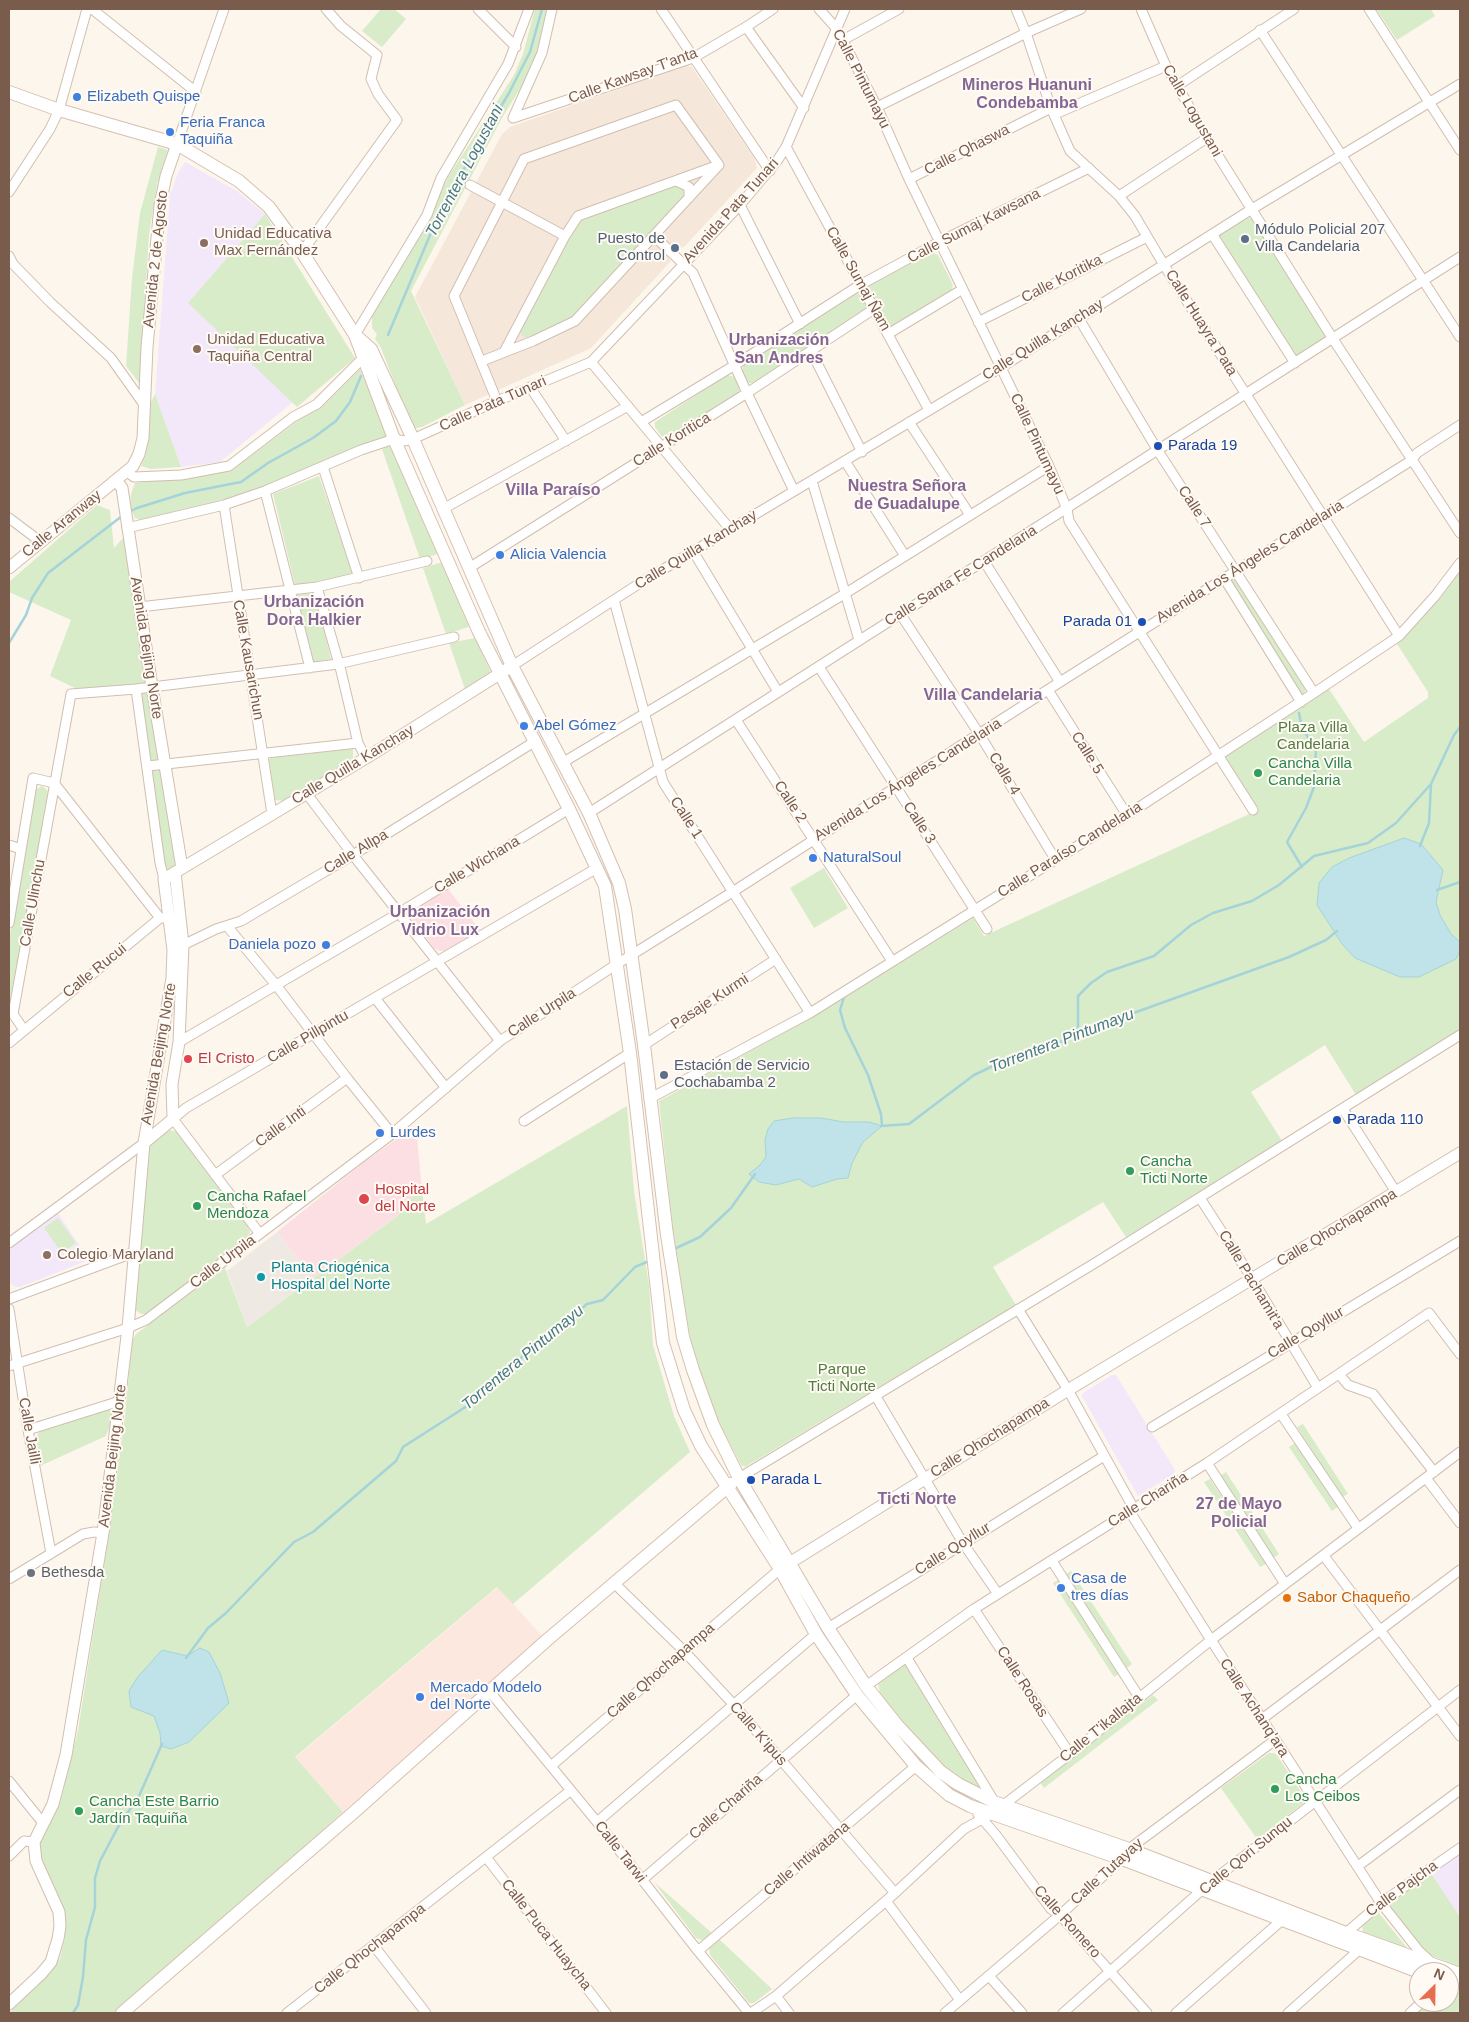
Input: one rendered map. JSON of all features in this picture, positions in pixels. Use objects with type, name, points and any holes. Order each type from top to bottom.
[{"type":"main road","points":[[9,92],[58,110],[177,144],[239,181],[269,206],[302,252],[367,354],[413,439],[512,666],[589,813],[619,883],[625,909],[644,1045],[649,1099],[667,1235],[683,1337],[693,1370],[713,1425],[785,1566],[816,1634],[857,1695],[916,1766],[949,1795],[970,1806],[993,1810],[1212,1881],[1418,1962]]},
{"type":"main road","points":[[367,354],[394,439],[479,632],[569,810],[597,868],[606,893],[630,1053],[650,1248],[662,1343],[684,1410],[701,1446],[726,1487],[785,1566],[866,1686],[897,1725],[941,1772],[993,1810]]},
{"type":"main road","points":[[122,2013],[614,1583],[726,1487],[740,1478]]},
{"type":"main road","points":[[1126,1854],[1202,1891],[1409,1968]]},
{"type":"street","points":[[9,192],[50,129],[58,110],[87,9]]},
{"type":"street","points":[[92,9],[196,92]]},
{"type":"street","name":"Avenida 2 de Agosto","points":[[116,480],[133,466],[139,454],[143,438],[147,347],[160,205],[166,176],[224,9]]},
{"type":"street","points":[[302,252],[397,120],[378,94],[371,79],[377,55],[341,26],[326,9]]},
{"type":"street","points":[[478,9],[516,47]]},
{"type":"street","points":[[355,335],[428,215],[441,178],[508,64],[529,9]]},
{"type":"street","name":"Calle Kawsay T'anta","points":[[552,9],[542,53],[513,118],[693,58],[773,9]]},
{"type":"street","name":"Calle Pintumayu","points":[[819,9],[837,29],[877,107],[909,180],[1049,466],[1067,509],[1069,521],[1253,810]]},
{"type":"street","name":"Avenida Pata Tunari","points":[[591,362],[685,264],[770,171],[786,147],[845,9]]},
{"type":"street","points":[[843,40],[899,9]]},
{"type":"street","name":"Calle Huayra Pata","points":[[1016,9],[1053,111],[1070,151],[1119,196],[1135,216],[1164,265],[1399,636]]},
{"type":"street","points":[[877,107],[1026,33],[1081,9]]},
{"type":"street","name":"Calle Logustani","points":[[1141,9],[1166,66],[1207,138],[1333,338],[1460,533]]},
{"type":"street","points":[[1177,86],[1294,9]]},
{"type":"street","points":[[1369,9],[1460,150]]},
{"type":"street","points":[[665,10],[693,58],[770,171]]},
{"type":"street","points":[[746,27],[804,108]]},
{"type":"street","points":[[1260,30],[1460,337]]},
{"type":"street","name":"Calle Qhaswa","points":[[909,180],[1053,111],[1166,66]]},
{"type":"street","points":[[1295,363],[1212,234],[1460,84]]},
{"type":"street","points":[[497,401],[454,296],[524,159],[676,105],[719,165]]},
{"type":"street","points":[[1119,196],[1207,138]]},
{"type":"street","name":"Calle Sumaj Ñam","points":[[786,147],[929,410]]},
{"type":"street","points":[[504,352],[565,236],[578,216],[719,165]]},
{"type":"street","points":[[482,361],[575,321],[719,165]]},
{"type":"street","name":"Calle Sumaj Kawsana","points":[[641,422],[735,365],[860,285],[940,242],[1089,168]]},
{"type":"street","points":[[676,180],[689,186],[689,198]]},
{"type":"street","points":[[470,185],[565,236]]},
{"type":"street","points":[[740,205],[800,324]]},
{"type":"street","name":"Calle Quilla Kanchay","points":[[179,870],[307,794],[500,675],[693,551],[1000,368],[1212,234]]},
{"type":"street","points":[[654,236],[693,273],[794,491]]},
{"type":"street","name":"Calle Koritika","points":[[978,322],[1147,237]]},
{"type":"street","points":[[9,256],[13,264],[56,308],[111,358],[144,406]]},
{"type":"street","name":"Calle Santa Fe Candelaria","points":[[589,813],[1460,257]]},
{"type":"street","points":[[888,334],[963,289]]},
{"type":"street","name":"Calle Koritica","points":[[469,568],[747,393],[874,309]]},
{"type":"street","name":"Calle 7","points":[[1078,317],[1158,451],[1314,694]]},
{"type":"street","points":[[811,352],[862,452]]},
{"type":"street","points":[[126,471],[134,477],[181,475],[229,466],[293,417],[317,404],[367,354]]},
{"type":"street","points":[[591,362],[730,529]]},
{"type":"street","name":"Calle Pata Tunari","points":[[126,519],[224,505],[265,491],[361,450],[394,439],[405,441],[413,439],[530,386],[591,362]]},
{"type":"street","points":[[530,386],[566,441]]},
{"type":"street","points":[[443,509],[628,406]]},
{"type":"street","points":[[910,422],[970,515]]},
{"type":"street","name":"Avenida Los Ángeles Candelaria","points":[[631,955],[734,892],[1060,682],[1412,460],[1417,454],[1460,425]]},
{"type":"street","points":[[845,461],[905,556]]},
{"type":"street","points":[[562,763],[846,593],[1049,466]]},
{"type":"street","points":[[323,467],[359,578]]},
{"type":"street","name":"Avenida Beijing Norte","points":[[116,480],[122,488],[179,870],[178,1042],[172,1084],[172,1119]]},
{"type":"street","name":"Calle Aranway","points":[[9,568],[116,480]]},
{"type":"street","points":[[812,481],[859,640]]},
{"type":"street","points":[[265,491],[310,668]]},
{"type":"street","name":"Calle Kausarichun","points":[[224,505],[272,814]]},
{"type":"street","points":[[9,518],[41,542]]},
{"type":"street","points":[[693,551],[778,692]]},
{"type":"street","points":[[139,607],[317,587],[427,561]]},
{"type":"street","points":[[984,561],[1060,682]]},
{"type":"street","name":"Calle Paraíso Candelaria","points":[[649,1099],[810,1013],[1127,815],[1314,694],[1399,636],[1435,596],[1460,563]]},
{"type":"street","points":[[1224,578],[1301,702]]},
{"type":"street","points":[[317,587],[358,743],[366,758]]},
{"type":"street","name":"Calle 1","points":[[614,600],[663,782],[810,1013]]},
{"type":"street","name":"Calle 4","points":[[901,615],[980,735],[1055,859]]},
{"type":"street","points":[[136,689],[338,664],[454,637]]},
{"type":"street","name":"Calle 3","points":[[819,667],[987,929]]},
{"type":"street","name":"Avenida Beijing Norte","points":[[34,1842],[52,1804],[66,1755],[103,1533],[128,1328],[144,1143],[178,948],[165,918],[164,879],[160,864],[136,689]]},
{"type":"street","name":"Calle Ulinchu","points":[[24,1030],[11,1012],[71,694],[136,689]]},
{"type":"street","name":"Calle 5","points":[[1048,690],[1127,815]]},
{"type":"street","name":"Calle 2","points":[[736,720],[892,961]]},
{"type":"street","name":"Calle Allpa","points":[[178,948],[216,929],[242,920],[353,855],[534,742]]},
{"type":"street","points":[[148,766],[264,755],[358,743]]},
{"type":"street","points":[[9,923],[33,778],[54,783],[165,918]]},
{"type":"street","points":[[307,794],[500,1041]]},
{"type":"street","name":"Calle Wichana","points":[[178,1042],[399,913],[569,810]]},
{"type":"street","points":[[9,844],[21,849]]},
{"type":"street","name":"Calle Pillpintu","points":[[9,1243],[144,1143],[186,1108],[597,868]]},
{"type":"street","points":[[164,879],[179,870]]},
{"type":"street","name":"Calle Rucui","points":[[24,1030],[165,918]]},
{"type":"street","points":[[227,926],[276,985],[346,1078],[392,1134]]},
{"type":"street","name":"Calle Urpila","points":[[13,1364],[128,1328],[146,1320],[392,1134],[500,1041],[631,955]]},
{"type":"street","name":"Pasaje Kurmi","points":[[644,1045],[776,959]]},
{"type":"street","points":[[375,998],[446,1088]]},
{"type":"street","points":[[9,1043],[24,1030]]},
{"type":"street","points":[[740,1478],[1200,1198],[1460,1035]]},
{"type":"street","points":[[524,1121],[630,1053]]},
{"type":"street","name":"Calle Inti","points":[[215,1175],[346,1078]]},
{"type":"street","points":[[1343,1109],[1396,1192]]},
{"type":"street","points":[[172,1119],[260,1234]]},
{"type":"street","name":"Calle Qhochapampa","points":[[551,1766],[684,1650],[785,1566],[1068,1390],[1253,1280],[1460,1152]]},
{"type":"street","name":"Calle Pachamit'a","points":[[1200,1198],[1253,1280],[1318,1388]]},
{"type":"street","name":"Calle Qoyllur","points":[[1152,1427],[1460,1241]]},
{"type":"street","points":[[9,1299],[135,1252]]},
{"type":"street","name":"Calle Jailli","points":[[9,1309],[13,1364],[28,1430],[51,1553]]},
{"type":"street","name":"Calle Achanq'ara","points":[[1018,1309],[1068,1390],[1132,1510],[1210,1640],[1381,1903],[1429,1962]]},
{"type":"street","name":"Calle Chariña","points":[[866,1686],[974,1609],[1207,1463],[1429,1313],[1460,1354]]},
{"type":"street","points":[[1339,1374],[1348,1385],[1373,1394],[1434,1472]]},
{"type":"street","points":[[875,1395],[963,1543],[998,1594]]},
{"type":"street","points":[[28,1430],[120,1401]]},
{"type":"street","points":[[1281,1414],[1358,1528]]},
{"type":"street","name":"Calle T'ikallajta","points":[[750,2013],[776,1996],[886,1901],[964,1829],[1070,1754],[1210,1640],[1460,1452]]},
{"type":"street","name":"Calle Qoyllur","points":[[828,1628],[1104,1456]]},
{"type":"street","points":[[1207,1463],[1285,1584]]},
{"type":"street","points":[[1426,1478],[1460,1523]]},
{"type":"street","points":[[9,1579],[83,1534],[103,1533]]},
{"type":"street","points":[[1324,1556],[1460,1736]]},
{"type":"street","points":[[1052,1561],[1139,1697]]},
{"type":"street","points":[[1262,1719],[1460,1570]]},
{"type":"street","name":"Calle K'ipus","points":[[614,1583],[684,1650],[734,1705],[895,1893]]},
{"type":"street","name":"Calle Rosas","points":[[974,1609],[1070,1754]]},
{"type":"street","points":[[597,1822],[816,1634]]},
{"type":"street","name":"Calle Romero","points":[[906,1658],[993,1810],[996,1835],[1051,1909],[1060,1915],[1148,2013]]},
{"type":"street","name":"Calle Qori Sunqu","points":[[1063,2013],[1212,1881],[1460,1690]]},
{"type":"street","name":"Calle Tarwi","points":[[490,1692],[597,1822],[698,1952],[750,2013]]},
{"type":"street","name":"Calle Chariña","points":[[642,1880],[857,1695]]},
{"type":"street","name":"Calle Tutayay","points":[[945,2013],[1060,1915],[1126,1854],[1275,1740]]},
{"type":"street","name":"Calle Intiwatana","points":[[698,1952],[916,1766]]},
{"type":"street","points":[[9,1781],[43,1822]]},
{"type":"street","points":[[1358,1866],[1460,1790]]},
{"type":"street","name":"Calle Qhochapampa","points":[[287,2013],[570,1791]]},
{"type":"street","points":[[9,1856],[24,1841],[34,1842],[36,1861],[59,1912],[60,1926],[51,1962],[9,2004]]},
{"type":"street","name":"Calle Pajcha","points":[[1346,1933],[1381,1903],[1460,1848]]},
{"type":"street","name":"Calle Puca Huaycha","points":[[486,1857],[606,2013]]},
{"type":"street","points":[[886,1901],[960,2000]]},
{"type":"street","points":[[1176,2013],[1282,1920]]},
{"type":"street","points":[[374,1946],[426,2013]]},
{"type":"street","points":[[1288,2013],[1359,1950]]},
{"type":"street","points":[[989,1976],[1022,2013]]},
{"type":"street","points":[[776,1996],[789,2013]]},
{"type":"shaded area","points":[[686,65],[692,67],[755,159],[757,168],[685,246],[681,248],[675,243],[666,254],[671,261],[591,348],[465,405],[415,297],[502,134],[510,127]]},
{"type":"shaded area","name":"Unidad Educativa Taquiña Central","points":[[185,162],[237,191],[265,214],[188,303],[293,402],[220,462],[181,467],[155,394],[170,195],[178,173]]},
{"type":"shaded area","points":[[448,889],[480,930],[444,951],[440,951],[435,949],[408,914]]},
{"type":"shaded area","name":"Hospital del Norte","points":[[409,1130],[417,1138],[422,1190],[398,1208],[401,1213],[313,1278],[277,1232],[363,1163]]},
{"type":"shaded area","name":"Colegio Maryland","points":[[58,1213],[89,1260],[20,1287],[15,1287],[11,1284],[9,1273],[9,1249]]},
{"type":"shaded area","name":"Planta Criogénica Hospital del Norte","points":[[277,1232],[313,1278],[247,1327],[227,1271]]},
{"type":"shaded area","points":[[1112,1375],[1116,1375],[1175,1470],[1174,1474],[1138,1496],[1082,1396],[1083,1393]]},
{"type":"shaded area","name":"Mercado Modelo del Norte","points":[[498,1587],[542,1636],[343,1812],[295,1758]]},
{"type":"shaded area","points":[[1460,1853],[1460,1917],[1433,1876],[1437,1870]]},
{"type":"green space","points":[[381,9],[394,9],[406,19],[382,47],[362,31]]},
{"type":"green space","points":[[535,9],[549,9],[536,56],[523,84],[502,118],[411,291],[465,405],[422,427],[416,428],[411,425],[381,348],[375,339],[377,334],[372,328],[372,316],[429,219],[448,177],[514,75],[523,54]]},
{"type":"green space","points":[[1376,9],[1431,9],[1435,16],[1397,40]]},
{"type":"green space","points":[[158,147],[168,150],[157,184],[149,235],[140,384],[126,366],[132,278],[140,213]]},
{"type":"green space","points":[[681,184],[685,185],[687,196],[571,320],[529,339],[521,335],[520,327],[579,218]]},
{"type":"green space","points":[[265,214],[355,358],[297,407],[188,303]]},
{"type":"green space","points":[[1248,218],[1252,218],[1255,221],[1327,333],[1324,339],[1294,358],[1217,237]]},
{"type":"green space","points":[[931,252],[938,255],[953,285],[951,292],[894,326],[886,324],[867,289],[868,286]]},
{"type":"green space","points":[[858,293],[862,295],[867,304],[865,311],[754,383],[747,383],[742,371],[744,365]]},
{"type":"green space","points":[[360,369],[387,436],[265,486],[222,500],[141,520],[135,518],[130,506],[131,494],[135,483],[231,471],[300,419],[322,407]]},
{"type":"green space","points":[[727,375],[735,377],[740,388],[738,393],[670,437],[662,437],[655,427],[655,422]]},
{"type":"green space","points":[[155,394],[181,467],[151,469],[141,466],[146,454],[150,404]]},
{"type":"green space","points":[[391,445],[438,554],[420,559],[382,449]]},
{"type":"green space","points":[[319,476],[353,575],[295,585],[273,494]]},
{"type":"green space","points":[[97,505],[110,510],[114,548],[124,537],[146,683],[79,690],[50,676],[71,620],[9,592],[9,582]]},
{"type":"green space","points":[[443,562],[469,627],[446,634],[423,568]]},
{"type":"green space","points":[[1460,569],[1460,1031],[1356,1095],[1325,1045],[1251,1092],[1282,1141],[1126,1237],[1103,1202],[993,1267],[1016,1305],[745,1467],[741,1465],[711,1407],[693,1351],[677,1268],[659,1101],[813,1017],[973,918],[984,936],[1258,810],[1225,756],[1329,689],[1364,742],[1428,698],[1428,692],[1397,644],[1442,596]]},
{"type":"green space","points":[[1234,577],[1306,689],[1303,695],[1299,694],[1230,580]]},
{"type":"green space","points":[[315,593],[331,659],[313,662],[297,595]]},
{"type":"green space","points":[[475,638],[491,672],[465,689],[449,643]]},
{"type":"green space","points":[[147,692],[176,865],[166,872],[140,693]]},
{"type":"green space","points":[[353,749],[353,758],[284,801],[275,800],[270,758]]},
{"type":"green space","points":[[42,786],[48,791],[13,1001],[9,998],[9,940],[35,790]]},
{"type":"green space","points":[[824,868],[848,908],[814,928],[790,888]]},
{"type":"green space","points":[[627,1106],[634,1191],[649,1285],[653,1345],[674,1416],[690,1452],[513,1604],[497,1587],[295,1757],[343,1812],[162,1974],[114,2013],[9,2013],[49,1974],[60,1958],[65,1938],[65,1918],[42,1863],[39,1843],[62,1796],[78,1730],[109,1534],[125,1416],[132,1340],[136,1334],[225,1268],[247,1327],[400,1214],[397,1209],[422,1190],[426,1224]]},
{"type":"green space","points":[[169,1130],[177,1132],[247,1224],[250,1232],[247,1238],[175,1293],[145,1314],[141,1314],[134,1309],[147,1155],[152,1143]]},
{"type":"green space","points":[[58,1218],[76,1243],[62,1253],[44,1228]]},
{"type":"green space","points":[[110,1410],[113,1418],[106,1436],[40,1466],[36,1437],[41,1430]]},
{"type":"green space","points":[[1303,1424],[1348,1494],[1342,1497],[1297,1427]]},
{"type":"green space","points":[[1295,1443],[1338,1507],[1332,1511],[1289,1447]]},
{"type":"green space","points":[[1226,1472],[1279,1554],[1273,1558],[1220,1476]]},
{"type":"green space","points":[[1210,1479],[1266,1564],[1260,1567],[1204,1482]]},
{"type":"green space","points":[[1071,1571],[1132,1664],[1127,1668],[1066,1574]]},
{"type":"green space","points":[[1058,1580],[1119,1674],[1114,1677],[1053,1583]]},
{"type":"green space","points":[[902,1665],[907,1665],[932,1705],[982,1788],[980,1790],[964,1782],[937,1761],[905,1727],[880,1693],[878,1683]]},
{"type":"green space","points":[[1153,1695],[1158,1700],[1044,1788],[1040,1782]]},
{"type":"green space","points":[[1269,1753],[1277,1755],[1305,1798],[1305,1802],[1257,1839],[1221,1788]]},
{"type":"green space","points":[[1431,1873],[1460,1917],[1460,1967],[1459,1962],[1448,1962],[1430,1955],[1416,1941],[1389,1905],[1390,1901]]},
{"type":"green space","points":[[654,1882],[713,1934],[705,1941],[696,1938]]},
{"type":"green space","points":[[1378,1912],[1408,1949],[1363,1932],[1362,1924],[1366,1919]]},
{"type":"green space","points":[[719,1939],[772,1989],[754,2003],[749,2003],[710,1955],[709,1948]]},
{"type":"green space","points":[[1460,1992],[1460,2013],[1415,2013],[1459,2012]]},
{"type":"water","points":[[1404,838],[1421,844],[1443,870],[1436,902],[1440,915],[1451,934],[1460,942],[1460,950],[1456,959],[1419,977],[1400,977],[1355,958],[1342,944],[1317,905],[1319,883],[1332,867],[1349,858]]},
{"type":"water","points":[[793,1118],[869,1122],[882,1126],[863,1142],[852,1163],[848,1178],[837,1179],[812,1187],[799,1179],[776,1185],[759,1182],[749,1174],[766,1157],[765,1140],[768,1129],[774,1121]]},
{"type":"water","points":[[200,1648],[209,1652],[220,1673],[229,1703],[189,1742],[171,1749],[161,1746],[160,1733],[154,1716],[131,1707],[129,1691],[137,1678],[162,1650],[187,1656]]},
{"type":"waterway","name":"Torrentera Logustani","points":[[388,335],[433,228],[461,174],[509,93],[530,52],[542,9]]},
{"type":"waterway","name":"Torrentera Logustani","points":[[129,512],[185,493],[241,482],[268,463],[313,438],[336,421],[350,402],[361,376]]},
{"type":"waterway","name":"Torrentera Logustani","points":[[9,643],[26,615],[32,598],[48,573],[122,516]]},
{"type":"waterway","points":[[1299,713],[1302,728],[1316,749],[1314,787],[1306,808],[1287,842],[1302,867]]},
{"type":"waterway","points":[[1420,846],[1429,823],[1431,784],[1454,735],[1460,727]]},
{"type":"waterway","points":[[1078,1033],[1078,996],[1091,983],[1107,972],[1154,956],[1191,925],[1213,913],[1252,901],[1279,885],[1314,856],[1368,843],[1396,823],[1431,784]]},
{"type":"waterway","name":"Torrentera Pintumayu","points":[[1437,890],[1460,882]]},
{"type":"waterway","name":"Torrentera Pintumayu","points":[[881,1126],[909,1124],[974,1075],[1027,1050],[1068,1040],[1078,1033],[1289,957],[1326,940],[1337,931]]},
{"type":"waterway","points":[[844,997],[840,1010],[845,1028],[868,1075],[881,1114],[882,1126]]},
{"type":"waterway","name":"Torrentera Pintumayu","points":[[672,1250],[700,1237],[731,1208],[755,1174]]},
{"type":"waterway","name":"Torrentera Pintumayu","points":[[186,1658],[208,1628],[226,1613],[294,1542],[313,1532],[396,1461],[403,1447],[467,1406],[500,1373],[515,1369],[523,1355],[546,1342],[587,1304],[603,1300],[635,1267],[649,1261]]},
{"type":"waterway","name":"Torrentera Pintumayu","points":[[73,2013],[78,2005],[83,1977],[86,1940],[95,1907],[95,1878],[100,1861],[118,1827],[139,1796],[162,1744]]},
{"type":"place","name":"Elizabeth Quispe","points":[[77,97]]},
{"type":"place","name":"Feria Franca Taquiña","points":[[170,132]]},
{"type":"place","name":"Módulo Policial 207 Villa Candelaria","points":[[1245,239]]},
{"type":"place","name":"Unidad Educativa Max Fernández","points":[[204,243]]},
{"type":"place","name":"Puesto de Control","points":[[675,248]]},
{"type":"place","name":"Unidad Educativa Taquiña Central","points":[[197,349]]},
{"type":"place","name":"Parada 19","points":[[1158,446]]},
{"type":"place","name":"Alicia Valencia","points":[[500,555]]},
{"type":"place","name":"Parada 01","points":[[1142,622]]},
{"type":"place","name":"Abel Gómez","points":[[524,726]]},
{"type":"place","name":"Cancha Villa Candelaria","points":[[1258,773]]},
{"type":"place","name":"NaturalSoul","points":[[813,858]]},
{"type":"place","name":"Daniela pozo","points":[[326,945]]},
{"type":"place","name":"El Cristo","points":[[188,1059]]},
{"type":"place","name":"Estación de Servicio Cochabamba 2","points":[[664,1075]]},
{"type":"place","name":"Parada 110","points":[[1337,1120]]},
{"type":"place","name":"Lurdes","points":[[380,1133]]},
{"type":"place","name":"Cancha Ticti Norte","points":[[1130,1171]]},
{"type":"place","name":"Hospital del Norte","points":[[364,1199]]},
{"type":"place","name":"Cancha Rafael Mendoza","points":[[197,1206]]},
{"type":"place","name":"Colegio Maryland","points":[[47,1255]]},
{"type":"place","name":"Planta Criogénica Hospital del Norte","points":[[261,1277]]},
{"type":"place","name":"Parada L","points":[[751,1480]]},
{"type":"place","name":"Bethesda","points":[[31,1573]]},
{"type":"place","name":"Casa de tres días","points":[[1061,1588]]},
{"type":"place","name":"Sabor Chaqueño","points":[[1287,1598]]},
{"type":"place","name":"Mercado Modelo del Norte","points":[[420,1697]]},
{"type":"place","name":"Cancha Los Ceibos","points":[[1275,1789]]},
{"type":"place","name":"Cancha Este Barrio Jardín Taquiña","points":[[79,1811]]},
{"type":"district","name":"Mineros Huanuni Condebamba","points":[[1027,95]]},
{"type":"district","name":"Urbanización San Andres","points":[[779,350]]},
{"type":"district","name":"Villa Paraíso","points":[[553,491]]},
{"type":"district","name":"Nuestra Señora de Guadalupe","points":[[907,496]]},
{"type":"district","name":"Urbanización Dora Halkier","points":[[314,612]]},
{"type":"district","name":"Villa Candelaria","points":[[983,696]]},
{"type":"district","name":"Urbanización Vidrio Lux","points":[[440,922]]},
{"type":"district","name":"Ticti Norte","points":[[917,1500]]},
{"type":"district","name":"27 de Mayo Policial","points":[[1239,1514]]},
{"type":"park label","name":"Plaza Villa Candelaria","points":[[1313,736]]},
{"type":"park label","name":"Parque Ticti Norte","points":[[842,1378]]}]
